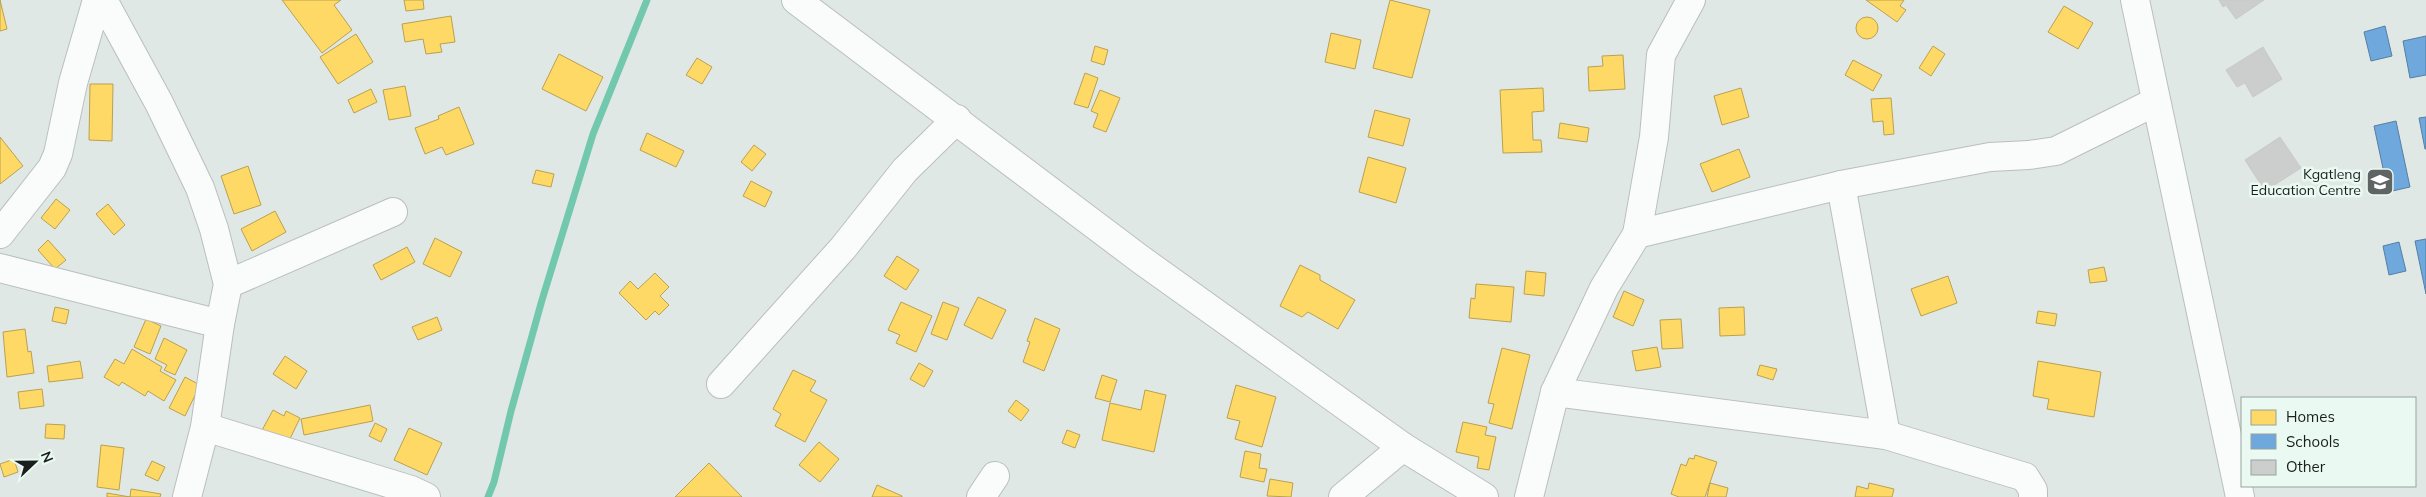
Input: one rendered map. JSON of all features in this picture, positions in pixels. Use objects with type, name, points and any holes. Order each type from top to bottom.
[{"type":"street","points":[[0,234],[52,168],[58,154],[73,83],[97,0]]},
{"type":"street","points":[[103,0],[159,103],[200,188],[214,229],[228,284],[220,324],[205,427],[187,497]]},
{"type":"street","points":[[796,0],[957,119],[1140,259],[1403,447],[1484,497]]},
{"type":"street","points":[[1529,497],[1555,392],[1604,288],[1637,234],[1654,137],[1661,55],[1691,0]]},
{"type":"street","points":[[2136,0],[2155,102],[2240,497]]},
{"type":"street","points":[[1637,234],[1841,185],[1990,157],[2029,155],[2056,151],[2155,102]]},
{"type":"street","points":[[720,384],[843,248],[905,170],[957,119]]},
{"type":"street","points":[[1841,185],[1886,435]]},
{"type":"street","points":[[228,284],[392,212]]},
{"type":"street","points":[[0,268],[220,324]]},
{"type":"street","points":[[1555,392],[1886,435],[2026,477],[2033,490],[2033,497]]},
{"type":"street","points":[[205,427],[426,497]]},
{"type":"street","points":[[1343,497],[1403,447]]},
{"type":"building: Homes","points":[[0,0],[7,29],[0,31]]},
{"type":"building: Homes","points":[[282,0],[341,0],[334,5],[352,30],[322,53]]},
{"type":"building: Homes","points":[[404,0],[423,0],[424,9],[406,11]]},
{"type":"building: Homes","points":[[1390,0],[1430,10],[1412,78],[1373,68]]},
{"type":"building: Homes","points":[[1866,0],[1904,0],[1900,6],[1906,10],[1897,22]]},
{"type":"building: Homes","points":[[2064,6],[2093,23],[2078,49],[2048,32]]},
{"type":"building: Homes","points":[[451,16],[455,42],[440,44],[442,52],[426,54],[423,39],[405,42],[402,24]]},
{"type":"building: Homes","points":[[1863,17],[1871,17],[1878,24],[1878,32],[1871,39],[1863,39],[1856,32],[1856,24]]},
{"type":"building: Homes","points":[[1331,33],[1361,40],[1355,69],[1325,62]]},
{"type":"building: Homes","points":[[356,34],[373,62],[338,84],[320,57]]},
{"type":"building: Homes","points":[[1095,46],[1108,50],[1104,65],[1091,61]]},
{"type":"building: Homes","points":[[1933,46],[1945,54],[1931,76],[1919,68]]},
{"type":"building: Homes","points":[[559,54],[603,77],[586,111],[542,89]]},
{"type":"building: Homes","points":[[1623,55],[1625,89],[1589,91],[1588,67],[1603,66],[1602,56]]},
{"type":"building: Homes","points":[[697,58],[712,67],[702,84],[686,75]]},
{"type":"building: Homes","points":[[1853,60],[1882,75],[1873,91],[1845,75]]},
{"type":"building: Homes","points":[[1085,73],[1098,78],[1088,108],[1074,104]]},
{"type":"building: Homes","points":[[90,84],[113,84],[112,141],[89,140]]},
{"type":"building: Homes","points":[[405,86],[411,116],[389,120],[383,90]]},
{"type":"building: Homes","points":[[1543,88],[1544,111],[1532,112],[1533,140],[1541,140],[1542,152],[1503,153],[1500,90]]},
{"type":"building: Homes","points":[[1741,88],[1749,117],[1722,125],[1714,96]]},
{"type":"building: Homes","points":[[371,89],[377,102],[354,113],[348,100]]},
{"type":"building: Homes","points":[[1100,90],[1120,98],[1106,132],[1093,127],[1098,114],[1091,111]]},
{"type":"building: Homes","points":[[1891,98],[1894,134],[1884,135],[1883,121],[1873,122],[1871,99]]},
{"type":"building: Homes","points":[[459,107],[474,144],[446,155],[442,147],[425,154],[415,128],[439,119],[438,116]]},
{"type":"building: Homes","points":[[1375,110],[1410,119],[1403,146],[1368,137]]},
{"type":"building: Homes","points":[[1560,123],[1589,128],[1587,142],[1558,138]]},
{"type":"building: Homes","points":[[647,133],[684,151],[676,167],[640,150]]},
{"type":"building: Homes","points":[[0,137],[23,166],[0,184]]},
{"type":"building: Homes","points":[[754,145],[766,154],[752,171],[741,162]]},
{"type":"building: Homes","points":[[1739,149],[1750,177],[1712,192],[1700,164]]},
{"type":"building: Homes","points":[[1368,157],[1406,168],[1396,203],[1359,192]]},
{"type":"building: Homes","points":[[248,166],[261,205],[234,214],[221,176]]},
{"type":"building: Homes","points":[[536,170],[554,174],[551,187],[532,183]]},
{"type":"building: Homes","points":[[751,181],[772,192],[765,207],[743,196]]},
{"type":"building: Homes","points":[[56,199],[70,210],[55,229],[41,218]]},
{"type":"building: Homes","points":[[108,204],[125,225],[114,235],[96,214]]},
{"type":"building: Homes","points":[[275,211],[286,232],[252,251],[241,229]]},
{"type":"building: Homes","points":[[435,238],[462,252],[450,277],[423,264]]},
{"type":"building: Homes","points":[[48,240],[66,260],[55,269],[38,250]]},
{"type":"building: Homes","points":[[407,247],[415,262],[381,280],[373,265]]},
{"type":"building: Homes","points":[[897,256],[919,270],[906,290],[884,276]]},
{"type":"building: Homes","points":[[1300,265],[1320,275],[1320,280],[1355,300],[1338,329],[1308,312],[1302,317],[1280,306]]},
{"type":"building: Homes","points":[[2104,267],[2107,281],[2090,283],[2088,270]]},
{"type":"building: Homes","points":[[1526,271],[1546,273],[1544,296],[1524,294]]},
{"type":"building: Homes","points":[[655,273],[669,287],[660,296],[669,305],[659,315],[655,311],[646,320],[619,293],[630,281],[638,289]]},
{"type":"building: Homes","points":[[1948,276],[1957,303],[1921,316],[1911,289]]},
{"type":"building: Homes","points":[[1476,284],[1514,287],[1511,322],[1469,318],[1471,298],[1475,299]]},
{"type":"building: Homes","points":[[1624,291],[1644,300],[1633,326],[1613,317]]},
{"type":"building: Homes","points":[[978,297],[1006,310],[992,339],[964,325]]},
{"type":"building: Homes","points":[[901,302],[932,316],[916,352],[896,343],[900,335],[888,330]]},
{"type":"building: Homes","points":[[943,302],[959,308],[947,340],[931,334]]},
{"type":"building: Homes","points":[[55,307],[69,310],[66,324],[52,321]]},
{"type":"building: Homes","points":[[1744,307],[1745,335],[1720,336],[1719,308]]},
{"type":"building: Homes","points":[[2038,311],[2057,314],[2055,326],[2036,323]]},
{"type":"building: Homes","points":[[437,317],[442,330],[418,340],[412,327]]},
{"type":"building: Homes","points":[[1035,318],[1060,329],[1044,371],[1023,362],[1030,342],[1027,341]]},
{"type":"building: Homes","points":[[146,319],[161,326],[150,354],[134,347]]},
{"type":"building: Homes","points":[[1681,319],[1683,348],[1662,349],[1660,320]]},
{"type":"building: Homes","points":[[25,329],[28,352],[31,351],[34,373],[7,377],[3,332]]},
{"type":"building: Homes","points":[[164,338],[187,350],[175,375],[164,370],[167,365],[155,359]]},
{"type":"building: Homes","points":[[1657,347],[1661,367],[1636,371],[1632,351]]},
{"type":"building: Homes","points":[[1502,348],[1530,355],[1512,429],[1489,423],[1494,404],[1488,403]]},
{"type":"building: Homes","points":[[132,349],[162,367],[160,371],[176,380],[164,401],[148,391],[145,396],[122,382],[119,386],[104,377],[115,359],[124,364]]},
{"type":"building: Homes","points":[[285,356],[307,371],[296,389],[273,374]]},
{"type":"building: Homes","points":[[80,361],[83,378],[49,382],[47,366]]},
{"type":"building: Homes","points":[[2038,361],[2101,372],[2094,417],[2047,409],[2049,399],[2033,396]]},
{"type":"building: Homes","points":[[919,363],[933,371],[924,387],[910,379]]},
{"type":"building: Homes","points":[[1760,365],[1777,369],[1773,380],[1757,375]]},
{"type":"building: Homes","points":[[793,370],[816,381],[810,391],[827,400],[805,442],[775,426],[781,414],[773,409]]},
{"type":"building: Homes","points":[[1102,375],[1117,380],[1110,402],[1095,398]]},
{"type":"building: Homes","points":[[185,377],[200,385],[185,416],[169,408]]},
{"type":"building: Homes","points":[[1236,385],[1276,397],[1262,447],[1235,439],[1240,421],[1227,418]]},
{"type":"building: Homes","points":[[42,389],[44,406],[20,409],[18,392]]},
{"type":"building: Homes","points":[[1145,390],[1166,395],[1154,452],[1102,440],[1110,403],[1141,410]]},
{"type":"building: Homes","points":[[1016,400],[1029,410],[1021,421],[1008,411]]},
{"type":"building: Homes","points":[[370,405],[373,421],[304,435],[301,419]]},
{"type":"building: Homes","points":[[273,410],[284,416],[286,411],[300,418],[287,445],[261,432]]},
{"type":"building: Homes","points":[[1463,422],[1487,427],[1485,435],[1496,437],[1489,470],[1477,468],[1479,457],[1456,452]]},
{"type":"building: Homes","points":[[375,423],[387,429],[381,442],[369,436]]},
{"type":"building: Homes","points":[[46,424],[65,425],[64,439],[45,438]]},
{"type":"building: Homes","points":[[409,428],[442,443],[427,475],[394,460]]},
{"type":"building: Homes","points":[[1067,430],[1080,435],[1075,448],[1062,443]]},
{"type":"building: Homes","points":[[819,442],[839,459],[820,482],[799,465]]},
{"type":"building: Homes","points":[[101,445],[124,448],[119,490],[97,487]]},
{"type":"building: Homes","points":[[1245,451],[1261,454],[1259,468],[1267,469],[1264,482],[1240,477]]},
{"type":"building: Homes","points":[[1695,455],[1717,462],[1705,497],[1679,497],[1671,494],[1681,464],[1686,466],[1689,458],[1694,459]]},
{"type":"building: Homes","points":[[14,459],[18,472],[4,477],[0,464]]},
{"type":"building: Homes","points":[[152,461],[165,467],[158,481],[145,475]]},
{"type":"building: Homes","points":[[709,463],[742,497],[675,497]]},
{"type":"building: Homes","points":[[1270,479],[1293,483],[1291,497],[1267,496]]},
{"type":"building: Homes","points":[[1710,483],[1728,488],[1726,497],[1707,497]]},
{"type":"building: Homes","points":[[1869,483],[1894,489],[1892,497],[1855,497],[1857,486],[1868,489]]},
{"type":"building: Homes","points":[[877,485],[902,496],[902,497],[872,497]]},
{"type":"building: Homes","points":[[131,489],[161,494],[160,497],[130,497]]},
{"type":"building: Homes","points":[[107,493],[130,497],[107,497]]},
{"type":"building: Schools","points":[[2385,26],[2392,56],[2371,61],[2364,32]]},
{"type":"building: Schools","points":[[2426,36],[2426,75],[2410,78],[2403,41]]},
{"type":"building: Schools","points":[[2426,117],[2426,149],[2425,149],[2419,118]]},
{"type":"building: Schools","points":[[2396,121],[2410,187],[2388,192],[2374,126]]},
{"type":"building: Schools","points":[[2426,239],[2426,294],[2415,241]]},
{"type":"building: Schools","points":[[2399,242],[2406,271],[2389,275],[2383,246]]},
{"type":"building: Other","points":[[2219,0],[2264,0],[2236,19],[2226,5],[2223,7]]},
{"type":"building: Other","points":[[2263,47],[2282,79],[2253,97],[2245,83],[2237,87],[2226,70]]},
{"type":"building: Other","points":[[2280,137],[2301,168],[2265,191],[2245,160]]},
{"type":"waterway","points":[[488,497],[494,482],[511,411],[542,300],[593,134],[647,0]]},
{"type":"place","name":"Kgatleng Education Centre","points":[[2380,182]]}]
